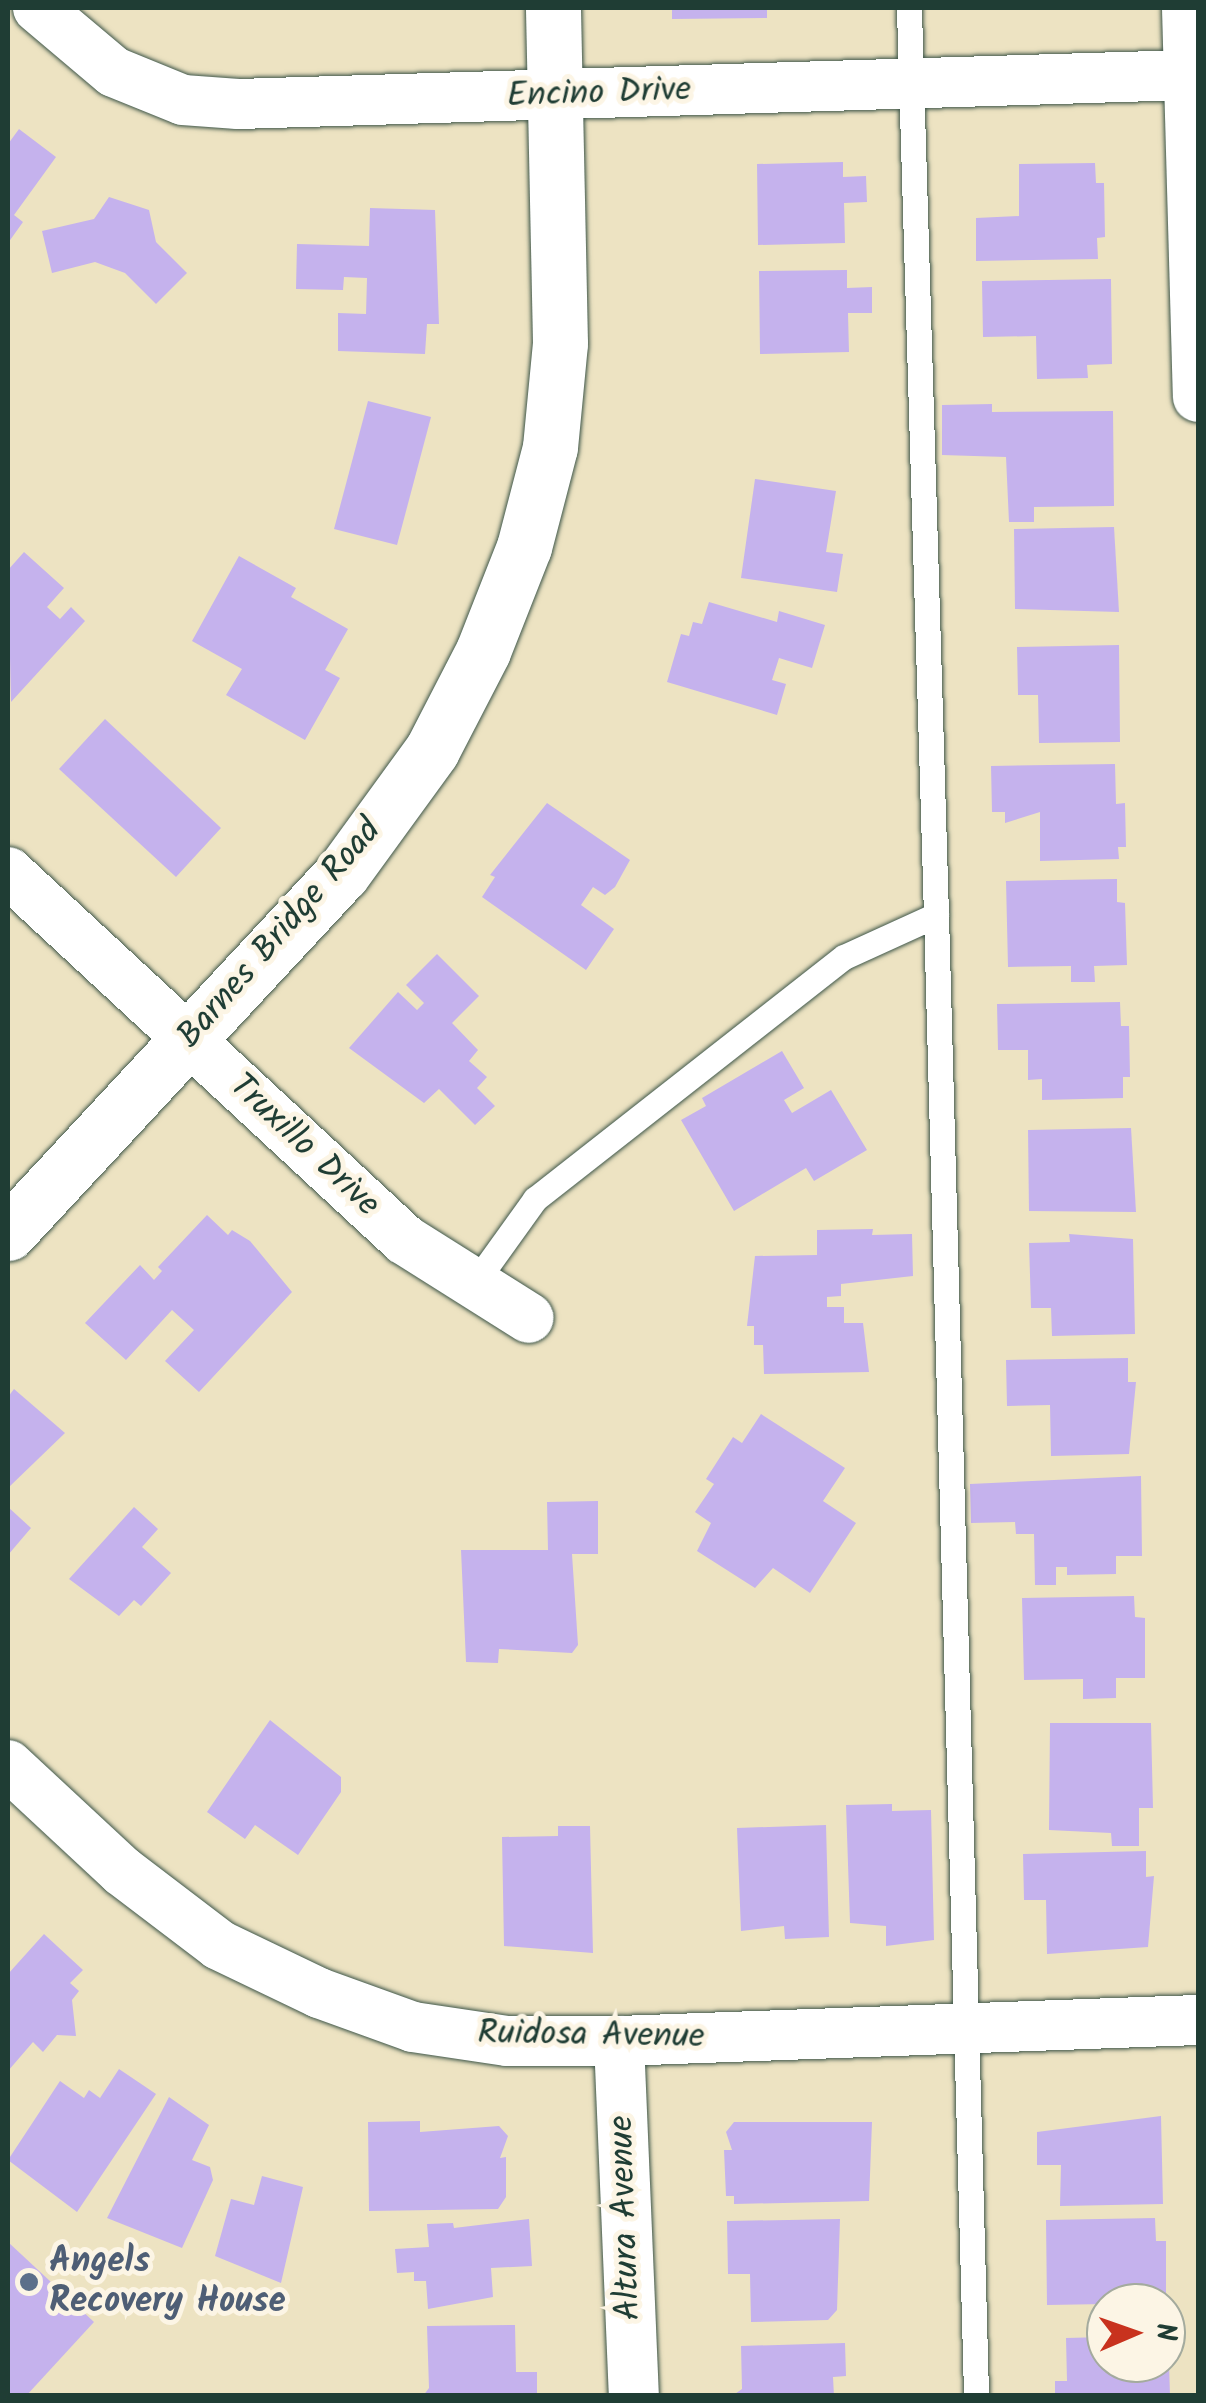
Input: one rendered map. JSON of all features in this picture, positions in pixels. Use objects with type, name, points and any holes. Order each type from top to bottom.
[{"type":"street","name":"Encino Drive","points":[[38,8],[114,72],[183,100],[238,104],[1194,75]]},
{"type":"street","name":"Barnes Bridge Road","points":[[8,1234],[342,874],[432,750],[483,651],[524,547],[550,447],[560,343],[553,8]]},
{"type":"street","points":[[1187,8],[1194,75],[1198,397]]},
{"type":"street","name":"Truxillo Drive","points":[[8,872],[405,1240],[529,1318]]},
{"type":"street","name":"Ruidosa Avenue","points":[[8,1765],[122,1871],[219,1945],[320,1993],[414,2026],[507,2042],[1198,2020]]},
{"type":"street","name":"Altura Avenue","points":[[619,2041],[634,2396]]},
{"type":"lane","points":[[909,8],[976,2396]]},
{"type":"lane","points":[[474,1284],[536,1200],[844,957],[936,916]]},
{"type":"building","points":[[672,8],[767,8],[767,18],[672,19]]},
{"type":"building","points":[[19,129],[56,157],[14,215],[23,222],[8,243],[8,144]]},
{"type":"building","points":[[843,162],[843,177],[866,176],[867,202],[844,203],[845,243],[758,245],[757,164]]},
{"type":"building","points":[[1095,163],[1096,183],[1104,183],[1105,237],[1097,238],[1098,259],[976,261],[976,218],[1019,216],[1019,164]]},
{"type":"building","points":[[109,197],[149,210],[156,242],[187,273],[156,304],[125,273],[95,262],[52,273],[42,231],[94,219]]},
{"type":"building","points":[[370,208],[435,210],[439,324],[427,324],[425,354],[338,351],[338,313],[366,314],[367,278],[344,277],[343,290],[296,289],[297,244],[369,246]]},
{"type":"building","points":[[847,270],[847,288],[872,287],[872,313],[848,313],[849,352],[760,354],[759,271]]},
{"type":"building","points":[[1111,279],[1112,364],[1087,365],[1088,378],[1037,379],[1036,336],[983,337],[982,281]]},
{"type":"building","points":[[368,401],[431,417],[397,545],[334,529]]},
{"type":"building","points":[[992,404],[992,412],[1113,411],[1114,506],[1034,507],[1034,522],[1009,522],[1006,457],[942,455],[942,405]]},
{"type":"building","points":[[755,479],[836,491],[826,552],[843,554],[837,592],[741,578]]},
{"type":"building","points":[[1114,527],[1119,612],[1015,609],[1014,529]]},
{"type":"building","points":[[24,552],[64,588],[47,607],[60,619],[71,607],[85,621],[11,702],[8,570]]},
{"type":"building","points":[[239,556],[296,588],[291,597],[348,629],[325,670],[340,678],[305,740],[226,695],[242,669],[192,641]]},
{"type":"building","points":[[709,602],[777,622],[779,611],[825,625],[812,668],[779,658],[772,680],[786,684],[777,715],[667,682],[681,634],[689,636],[693,622],[702,624]]},
{"type":"building","points":[[1119,645],[1120,742],[1039,743],[1038,695],[1018,695],[1017,647]]},
{"type":"building","points":[[105,719],[221,828],[176,877],[59,769]]},
{"type":"building","points":[[1115,764],[1116,804],[1125,803],[1126,847],[1118,847],[1119,859],[1040,861],[1040,812],[1005,823],[1005,812],[992,812],[991,766]]},
{"type":"building","points":[[547,803],[630,860],[615,887],[605,895],[593,887],[581,905],[614,929],[586,970],[482,897],[495,877],[490,875]]},
{"type":"building","points":[[1117,879],[1117,902],[1125,903],[1127,965],[1094,966],[1095,982],[1071,982],[1071,966],[1008,967],[1006,881]]},
{"type":"building","points":[[437,954],[479,996],[452,1023],[478,1050],[469,1061],[487,1077],[477,1088],[495,1106],[475,1125],[439,1089],[424,1103],[349,1048],[398,992],[417,1010],[424,1003],[406,985]]},
{"type":"building","points":[[1120,1002],[1121,1026],[1129,1026],[1130,1077],[1123,1077],[1123,1098],[1042,1100],[1042,1079],[1028,1080],[1028,1050],[998,1050],[997,1004]]},
{"type":"building","points":[[782,1051],[804,1088],[784,1100],[792,1113],[831,1090],[867,1150],[814,1181],[806,1168],[734,1211],[681,1120],[706,1106],[702,1098]]},
{"type":"building","points":[[1131,1128],[1136,1212],[1029,1211],[1028,1130]]},
{"type":"building","points":[[207,1215],[228,1235],[232,1230],[250,1241],[292,1292],[199,1392],[165,1361],[194,1330],[172,1310],[126,1360],[85,1323],[140,1265],[154,1280],[162,1271],[158,1267]]},
{"type":"building","points":[[873,1229],[872,1235],[912,1234],[913,1276],[841,1284],[841,1296],[827,1297],[827,1307],[844,1307],[844,1323],[863,1323],[869,1372],[764,1374],[763,1345],[754,1345],[754,1326],[747,1326],[755,1256],[817,1255],[817,1230]]},
{"type":"building","points":[[1069,1234],[1133,1239],[1135,1334],[1052,1336],[1051,1308],[1031,1308],[1029,1243],[1070,1242]]},
{"type":"building","points":[[1128,1358],[1128,1382],[1136,1382],[1129,1454],[1051,1456],[1050,1405],[1007,1406],[1006,1360]]},
{"type":"building","points":[[14,1389],[65,1433],[8,1488],[8,1397]]},
{"type":"building","points":[[761,1414],[845,1468],[823,1501],[856,1523],[810,1593],[773,1568],[755,1588],[697,1551],[711,1523],[695,1512],[714,1484],[706,1479],[733,1437],[742,1443]]},
{"type":"building","points":[[1141,1476],[1142,1556],[1116,1556],[1116,1574],[1067,1575],[1067,1567],[1056,1567],[1056,1585],[1035,1585],[1034,1534],[1016,1534],[1015,1522],[971,1523],[970,1484]]},
{"type":"building","points":[[598,1501],[598,1554],[572,1554],[578,1645],[572,1653],[499,1649],[498,1663],[466,1662],[461,1550],[548,1550],[547,1502]]},
{"type":"building","points":[[8,1507],[31,1528],[8,1555]]},
{"type":"building","points":[[134,1507],[158,1529],[142,1547],[171,1573],[141,1606],[134,1600],[119,1616],[69,1579]]},
{"type":"building","points":[[1134,1596],[1135,1617],[1145,1618],[1145,1678],[1116,1678],[1116,1698],[1083,1699],[1083,1679],[1024,1680],[1022,1598]]},
{"type":"building","points":[[270,1720],[341,1777],[341,1792],[298,1855],[255,1825],[245,1839],[207,1812]]},
{"type":"building","points":[[1050,1723],[1151,1723],[1153,1808],[1139,1808],[1139,1846],[1112,1846],[1111,1833],[1049,1830]]},
{"type":"building","points":[[892,1804],[892,1811],[931,1810],[934,1940],[886,1946],[886,1926],[850,1923],[846,1805]]},
{"type":"building","points":[[826,1825],[829,1937],[785,1939],[784,1926],[741,1931],[737,1828]]},
{"type":"building","points":[[558,1826],[590,1826],[593,1953],[504,1946],[502,1837],[558,1836]]},
{"type":"building","points":[[1146,1851],[1146,1877],[1154,1876],[1148,1947],[1047,1954],[1046,1900],[1024,1900],[1023,1854]]},
{"type":"building","points":[[44,1934],[83,1970],[70,1983],[79,1991],[72,2000],[76,2036],[57,2035],[43,2052],[33,2042],[8,2071],[8,1974]]},
{"type":"building","points":[[119,2069],[156,2094],[77,2212],[8,2160],[60,2081],[84,2098],[89,2090],[100,2098]]},
{"type":"building","points":[[169,2097],[209,2125],[192,2160],[210,2167],[213,2180],[182,2248],[107,2218]]},
{"type":"building","points":[[1161,2116],[1163,2204],[1060,2206],[1061,2165],[1037,2165],[1037,2132]]},
{"type":"building","points":[[420,2121],[420,2132],[499,2126],[508,2136],[500,2158],[506,2157],[506,2197],[498,2209],[369,2211],[368,2122]]},
{"type":"building","points":[[734,2122],[872,2122],[869,2201],[734,2204],[734,2196],[726,2196],[724,2150],[732,2150],[726,2132]]},
{"type":"building","points":[[262,2176],[303,2187],[281,2283],[215,2256],[231,2199],[254,2205]]},
{"type":"building","points":[[1155,2218],[1156,2241],[1166,2241],[1166,2283],[1086,2283],[1086,2304],[1047,2305],[1046,2220]]},
{"type":"building","points":[[529,2219],[532,2266],[491,2268],[493,2297],[428,2309],[426,2281],[414,2281],[414,2272],[397,2273],[395,2249],[429,2247],[427,2224],[453,2223],[454,2228]]},
{"type":"building","points":[[840,2219],[837,2310],[828,2320],[751,2322],[750,2274],[728,2274],[727,2221]]},
{"type":"building","name":"Angels Recovery House","points":[[8,2242],[94,2322],[26,2396],[8,2396]]},
{"type":"building","points":[[515,2325],[516,2372],[537,2372],[537,2396],[423,2396],[429,2388],[427,2326]]},
{"type":"building","points":[[1066,2338],[1086,2338],[1086,2383],[1170,2383],[1170,2396],[1055,2396],[1055,2381],[1067,2381]]},
{"type":"building","points":[[845,2343],[846,2376],[833,2377],[834,2396],[732,2396],[742,2389],[741,2346]]},
{"type":"place","name":"Angels Recovery House","points":[[29,2282]]}]
